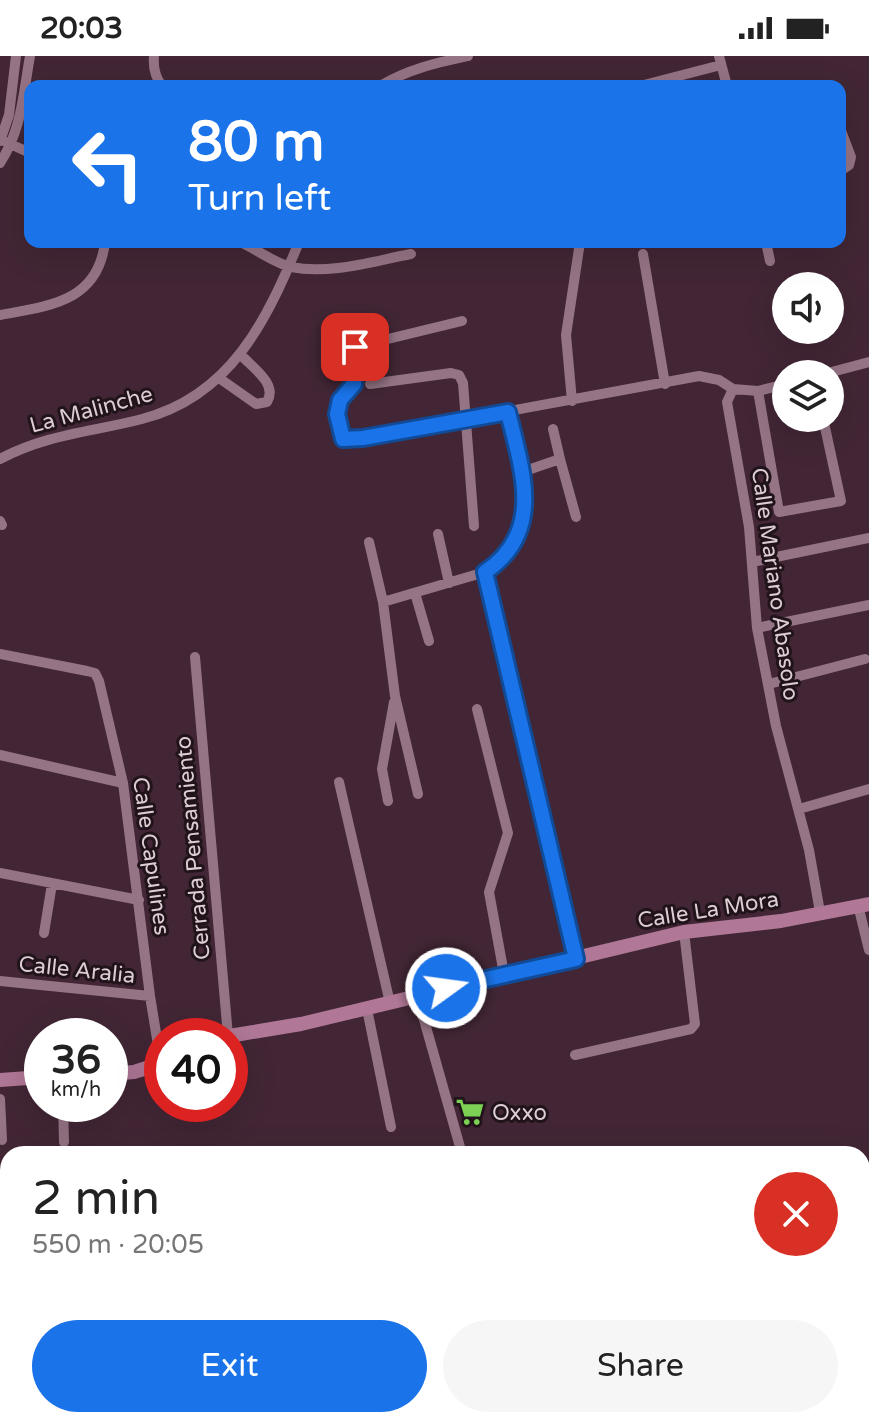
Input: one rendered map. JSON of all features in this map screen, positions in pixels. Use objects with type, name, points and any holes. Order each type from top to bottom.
[{"type":"street","points":[[16,56],[0,140],[24,150]]},
{"type":"street","points":[[26,80],[30,56]]},
{"type":"street","points":[[154,56],[153,65],[159,80]]},
{"type":"street","points":[[393,80],[423,66],[468,56]]},
{"type":"street","points":[[658,80],[720,60],[725,80]]},
{"type":"street","points":[[0,163],[12,144],[24,97]]},
{"type":"street","points":[[5,113],[21,117]]},
{"type":"street","points":[[846,144],[851,157],[846,167]]},
{"type":"street","points":[[0,315],[46,307],[77,293],[96,274],[103,248]]},
{"type":"street","points":[[252,248],[289,266],[342,267],[411,254]]},
{"type":"street","name":"La Malinche","points":[[0,459],[30,445],[76,431],[143,419],[203,391],[241,355],[262,323],[296,248]]},
{"type":"street","points":[[572,401],[566,335],[579,248]]},
{"type":"street","points":[[767,248],[770,261]]},
{"type":"street","points":[[643,254],[665,384]]},
{"type":"street","points":[[462,321],[355,347],[354,384],[340,400],[337,414],[343,439],[466,420],[699,376],[719,380],[733,389],[758,391],[772,388]]},
{"type":"street","points":[[219,378],[256,404],[267,402],[272,395],[270,386],[241,355]]},
{"type":"street","points":[[844,369],[869,362]]},
{"type":"street","points":[[370,384],[451,373],[459,375],[463,383],[474,526]]},
{"type":"street","name":"Calle Mariano Abasolo","points":[[733,389],[727,402],[749,527],[757,628],[776,726],[799,809],[820,912]]},
{"type":"street","points":[[758,391],[779,512],[841,501],[826,432]]},
{"type":"street","points":[[383,602],[485,572],[501,561],[516,541],[524,516],[522,472],[508,412]]},
{"type":"street","points":[[553,429],[576,517]]},
{"type":"street","points":[[522,472],[560,459]]},
{"type":"street","points":[[438,534],[449,583]]},
{"type":"street","points":[[752,562],[869,538]]},
{"type":"street","points":[[369,542],[383,602],[395,696],[418,794]]},
{"type":"street","points":[[485,572],[576,959]]},
{"type":"street","points":[[415,593],[429,641]]},
{"type":"street","points":[[757,628],[869,605]]},
{"type":"street","name":"Calle Capulines","points":[[0,654],[95,673],[99,681],[123,783],[154,1018]]},
{"type":"street","name":"Cerrada Pensamiento","points":[[195,657],[226,1018]]},
{"type":"street","points":[[769,684],[865,659]]},
{"type":"street","points":[[388,801],[382,769],[395,696]]},
{"type":"street","points":[[477,709],[508,833],[489,892],[504,974]]},
{"type":"street","points":[[0,755],[123,783]]},
{"type":"street","points":[[339,782],[390,1003]]},
{"type":"street","points":[[799,809],[869,789]]},
{"type":"street","points":[[0,873],[139,900]]},
{"type":"street","points":[[44,933],[52,884]]},
{"type":"street","points":[[864,905],[869,950]]},
{"type":"street","name":"Calle La Mora","points":[[248,1033],[367,1009],[684,932],[781,921],[864,905]]},
{"type":"street","points":[[575,1055],[691,1029],[695,1024],[684,932]]},
{"type":"street","name":"Calle Aralia","points":[[0,981],[150,996]]},
{"type":"street","points":[[417,995],[460,1146]]},
{"type":"street","points":[[367,1009],[391,1127]]},
{"type":"street","points":[[0,1080],[24,1078]]},
{"type":"street","points":[[0,1099],[2,1140]]},
{"type":"street","points":[[63,1122],[64,1142]]},
{"type":"place","name":"Oxxo","points":[[470,1112]]},
{"type":"route","points":[[355,347],[354,384],[340,400],[337,414],[343,439],[508,412],[522,472],[524,516],[516,541],[501,561],[485,572],[576,959],[446,988]]}]
